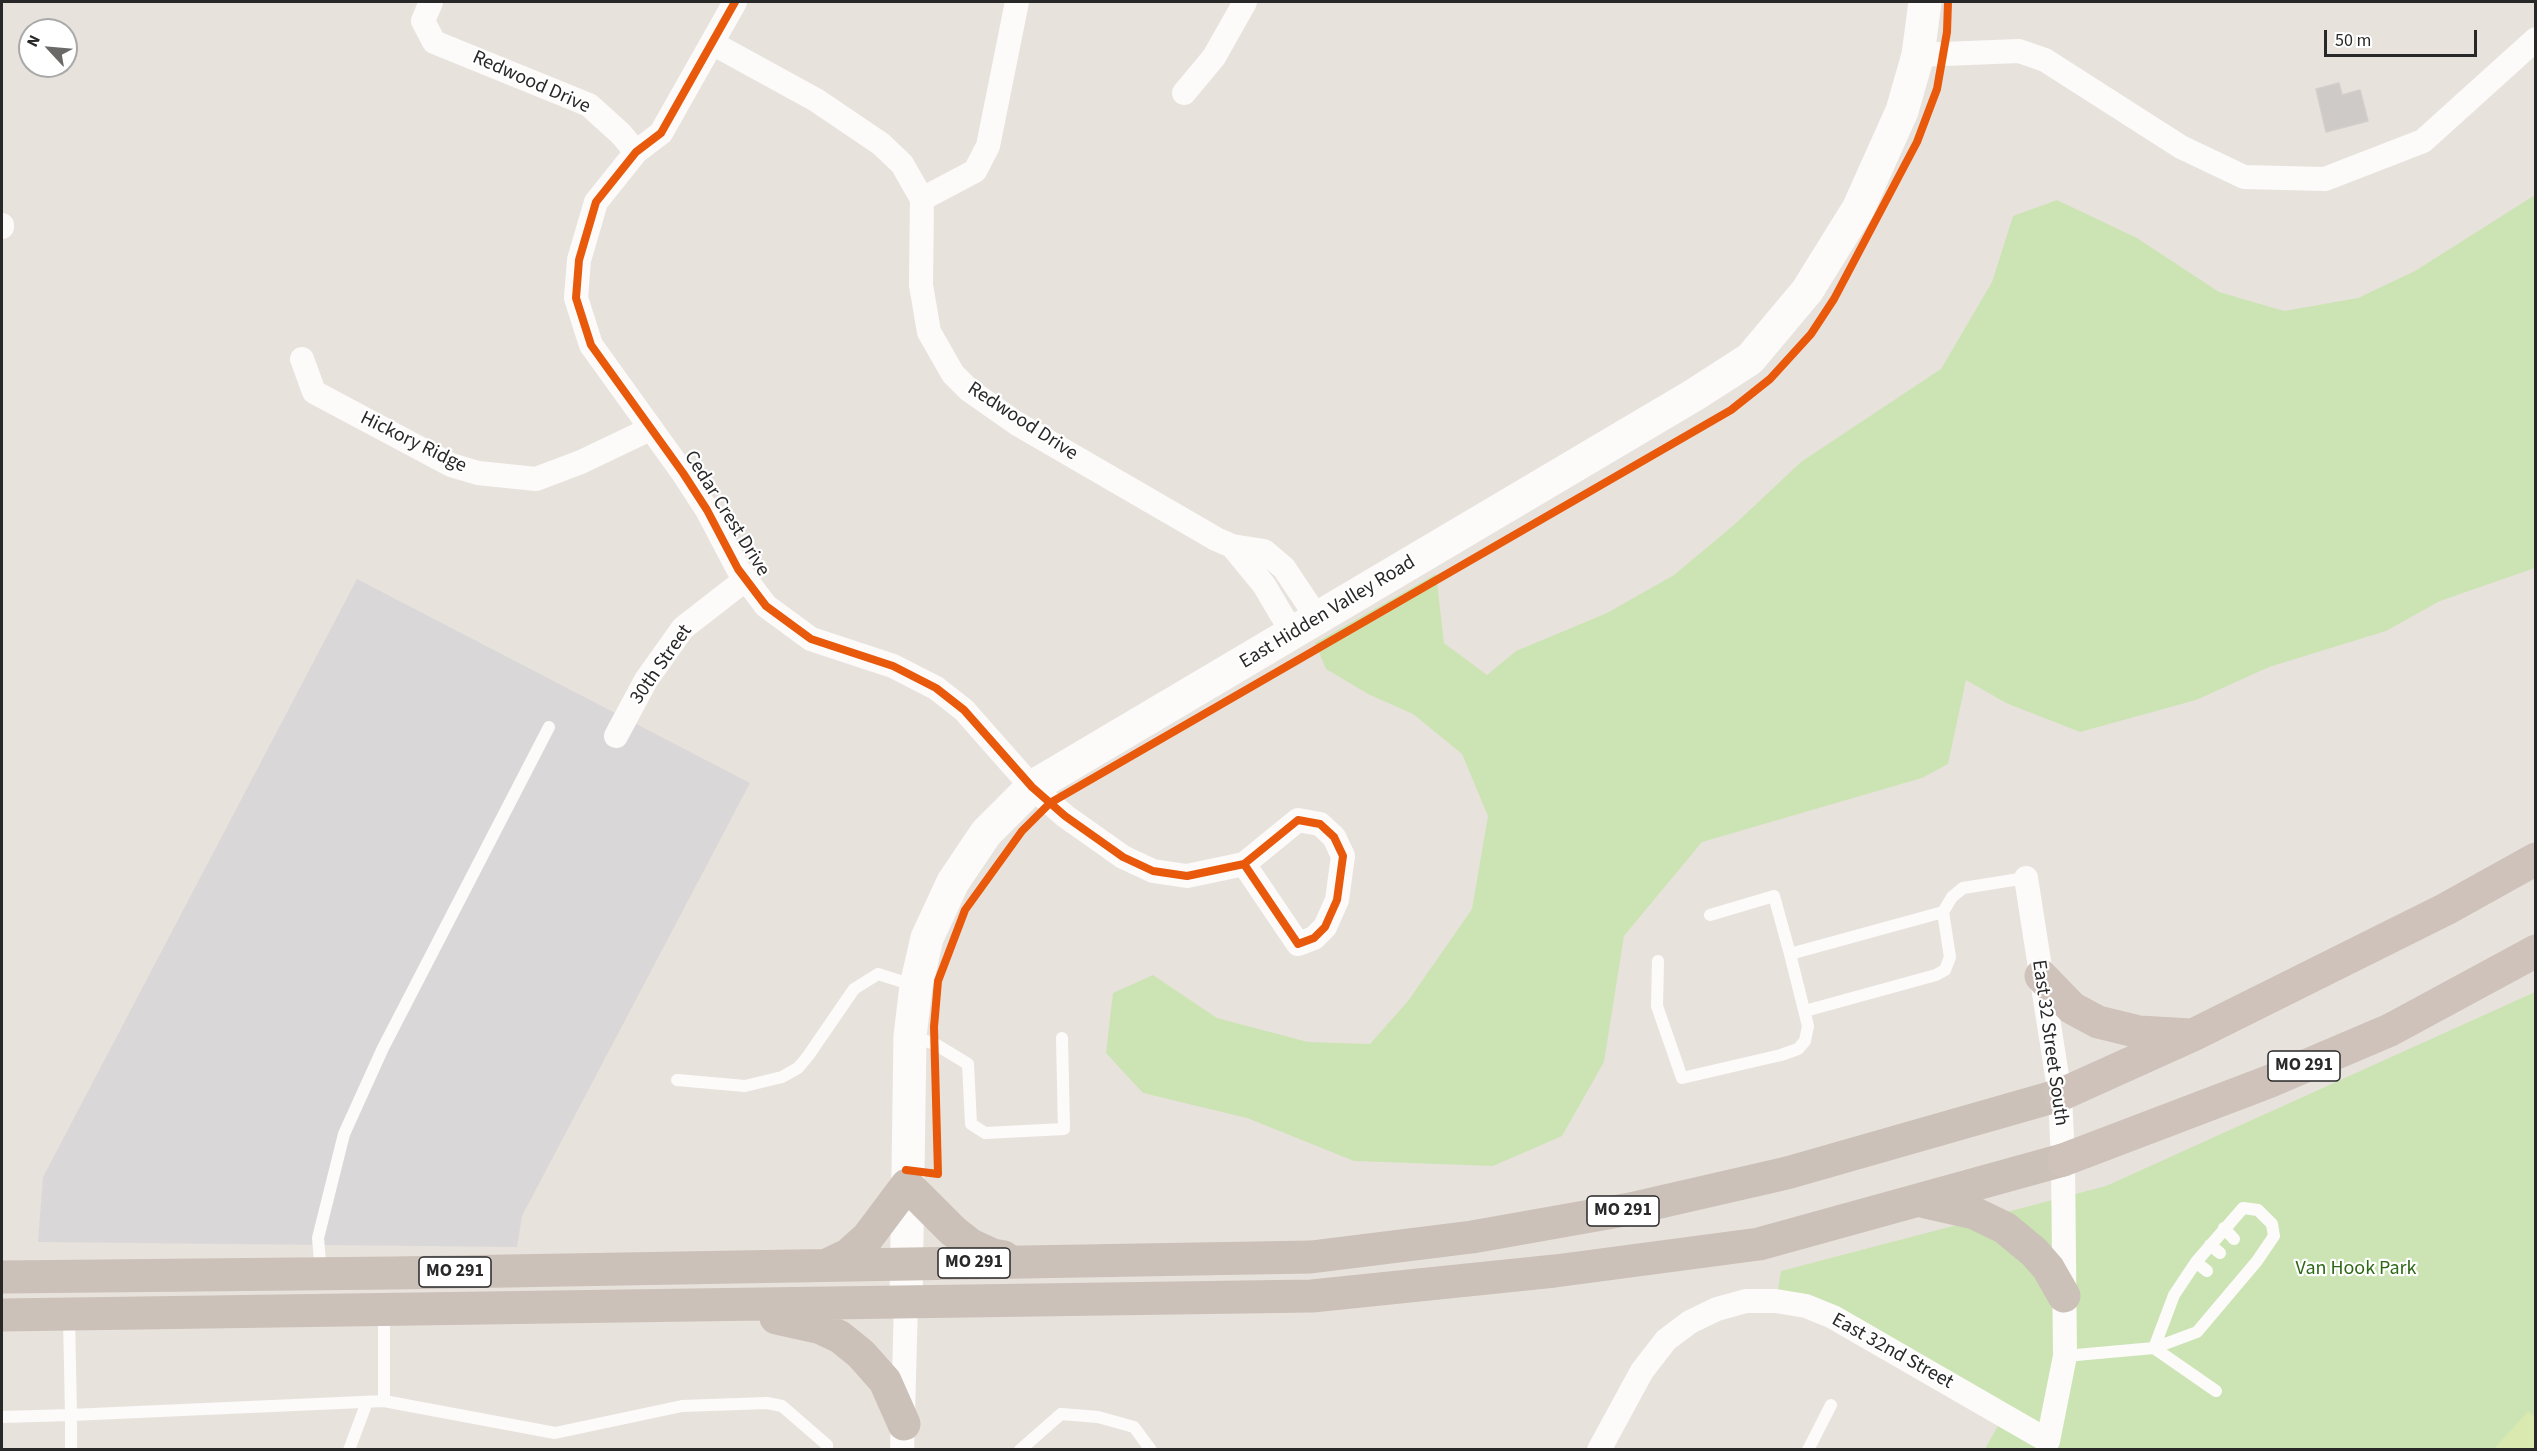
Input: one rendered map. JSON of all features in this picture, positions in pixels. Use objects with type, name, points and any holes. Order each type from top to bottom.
[{"type":"highway","name":"MO 291","points":[[2,1277],[321,1274],[1311,1257],[1472,1237],[1630,1209],[1787,1173],[2060,1095],[2193,1035],[2435,914],[2535,859]]},
{"type":"highway","name":"MO 291","points":[[2,1316],[906,1304],[1312,1296],[1547,1272],[1759,1244],[2063,1160],[2268,1082],[2390,1030],[2535,951]]},
{"type":"highway","points":[[2041,976],[2072,1008],[2098,1022],[2139,1032],[2193,1035]]},
{"type":"highway","points":[[827,1265],[848,1255],[868,1237],[907,1185],[944,1223],[971,1245],[993,1255],[1041,1262]]},
{"type":"highway","points":[[1920,1201],[1974,1213],[2005,1228],[2034,1252],[2048,1268],[2064,1296]]},
{"type":"highway","points":[[710,1306],[785,1319],[821,1328],[840,1337],[861,1354],[885,1381],[903,1437]]},
{"type":"main road","name":"East Hidden Valley Road","points":[[906,1304],[910,1036],[916,986],[927,938],[953,882],[986,833],[1032,787],[1694,395],[1750,358],[1807,291],[1858,209],[1902,111],[1918,55],[1925,2]]},
{"type":"street","name":"Cedar Crest Drive","points":[[735,2],[661,133],[636,152],[597,201],[579,260],[576,298],[591,345],[701,501],[746,579],[766,606],[811,639],[893,666],[936,688],[964,710],[1032,787],[1065,816],[1123,857],[1153,872],[1188,876],[1244,864]]},
{"type":"street","points":[[922,198],[975,171],[988,146],[1017,2]]},
{"type":"street","points":[[1184,93],[1214,57],[1245,2]]},
{"type":"street","name":"Redwood Drive","points":[[427,11],[434,42],[589,105],[621,134],[636,152]]},
{"type":"street","points":[[1918,55],[2019,51],[2045,60],[2181,147],[2244,177],[2325,179],[2423,141],[2535,39]]},
{"type":"street","name":"Redwood Drive","points":[[712,43],[816,100],[881,144],[902,164],[922,198],[923,297],[929,332],[953,374],[969,390],[1016,423],[1232,546],[1264,585],[1306,626]]},
{"type":"street","name":"Hickory Ridge","points":[[302,359],[314,392],[432,456],[451,465],[478,473],[536,479],[581,462],[650,429]]},
{"type":"street","name":"30th Street","points":[[616,736],[646,680],[683,628],[746,579]]},
{"type":"street","points":[[1298,820],[1320,824],[1335,837],[1343,856],[1337,900],[1325,927],[1314,938],[1298,944],[1244,864],[1298,820]]},
{"type":"street","name":"East 32 Street South","points":[[2026,878],[2060,1095],[2063,1246]]},
{"type":"street","name":"East 32nd Street","points":[[1599,1449],[1642,1371],[1666,1340],[1690,1322],[1717,1308],[1746,1302],[1776,1300],[1806,1306],[1833,1317],[2049,1441],[2066,1356],[2063,1246]]},
{"type":"street","points":[[903,1437],[906,1304]]},
{"type":"lane","points":[[321,1274],[318,1238],[344,1134],[383,1048],[549,727]]},
{"type":"lane","points":[[1805,1011],[1936,975],[1945,970],[1950,957],[1943,912],[1952,897],[1963,888],[2026,878]]},
{"type":"lane","points":[[1658,961],[1658,1006],[1682,1078],[1798,1049],[1805,1041],[1808,1026],[1774,896],[1710,915]]},
{"type":"lane","points":[[1790,954],[1943,912]]},
{"type":"lane","points":[[677,1080],[745,1086],[782,1077],[798,1068],[808,1056],[854,989],[878,974],[916,986]]},
{"type":"lane","points":[[910,1036],[934,1044],[968,1064],[971,1124],[985,1133],[1064,1130],[1062,1038]]},
{"type":"lane","points":[[2066,1356],[2154,1348],[2197,1332],[2211,1307],[2226,1288],[2253,1256],[2274,1236],[2272,1224],[2258,1210],[2243,1208],[2196,1262],[2187,1285],[2174,1295],[2154,1348]]},
{"type":"lane","points":[[2224,1228],[2234,1239]]},
{"type":"lane","points":[[2210,1245],[2220,1254]]},
{"type":"lane","points":[[2196,1262],[2206,1271]]},
{"type":"lane","points":[[384,1310],[384,1401]]},
{"type":"lane","points":[[69,1315],[71,1449]]},
{"type":"lane","points":[[2154,1348],[2216,1391]]},
{"type":"lane","points":[[2,1417],[384,1401],[555,1433],[682,1406],[767,1403],[782,1406],[827,1444],[827,1449]]},
{"type":"lane","points":[[349,1449],[367,1402]]},
{"type":"lane","points":[[1808,1449],[1831,1405]]},
{"type":"lane","points":[[1020,1449],[1061,1413],[1098,1417],[1134,1427],[1151,1449]]},
{"type":"shaded area","points":[[357,579],[750,783],[522,1216],[517,1247],[38,1242],[43,1177]]},
{"type":"green space","points":[[2535,195],[2535,568],[2440,601],[2386,631],[2269,667],[2196,700],[2080,732],[2006,703],[1966,680],[1948,764],[1922,778],[1702,842],[1624,936],[1604,1062],[1562,1136],[1493,1166],[1354,1161],[1247,1118],[1143,1093],[1106,1053],[1113,993],[1153,975],[1217,1018],[1308,1042],[1370,1044],[1408,1001],[1472,909],[1488,816],[1462,754],[1413,714],[1368,694],[1326,669],[1315,643],[1436,574],[1444,643],[1487,675],[1516,651],[1607,613],[1674,575],[1735,524],[1801,462],[1941,369],[1992,282],[2013,216],[2057,200],[2137,238],[2219,292],[2284,311],[2358,298],[2415,271]]},
{"type":"green space","name":"Van Hook Park","points":[[2535,992],[2535,1449],[1985,1449],[2004,1415],[1776,1301],[1781,1271],[2106,1186]]},
{"type":"green space","points":[[2528,1411],[2535,1418],[2535,1449],[2494,1449]]},
{"type":"building","points":[[2339,83],[2342,95],[2360,90],[2368,121],[2326,132],[2316,89]]},
{"type":"cycle path","points":[[735,2],[661,133],[636,152],[596,202],[579,260],[576,298],[591,345],[683,473],[707,510],[738,569],[766,606],[811,639],[893,666],[936,688],[964,710],[1032,787],[1065,816],[1123,857],[1153,871],[1187,876],[1244,864],[1298,820],[1320,824],[1334,837],[1343,856],[1337,900],[1325,927],[1314,938],[1298,944],[1244,864]]},
{"type":"cycle path","points":[[906,1170],[938,1174],[934,1027],[938,981],[965,910],[1022,831],[1050,803],[1731,410],[1770,379],[1811,334],[1834,299],[1917,142],[1937,89],[1947,32],[1948,2]]}]
